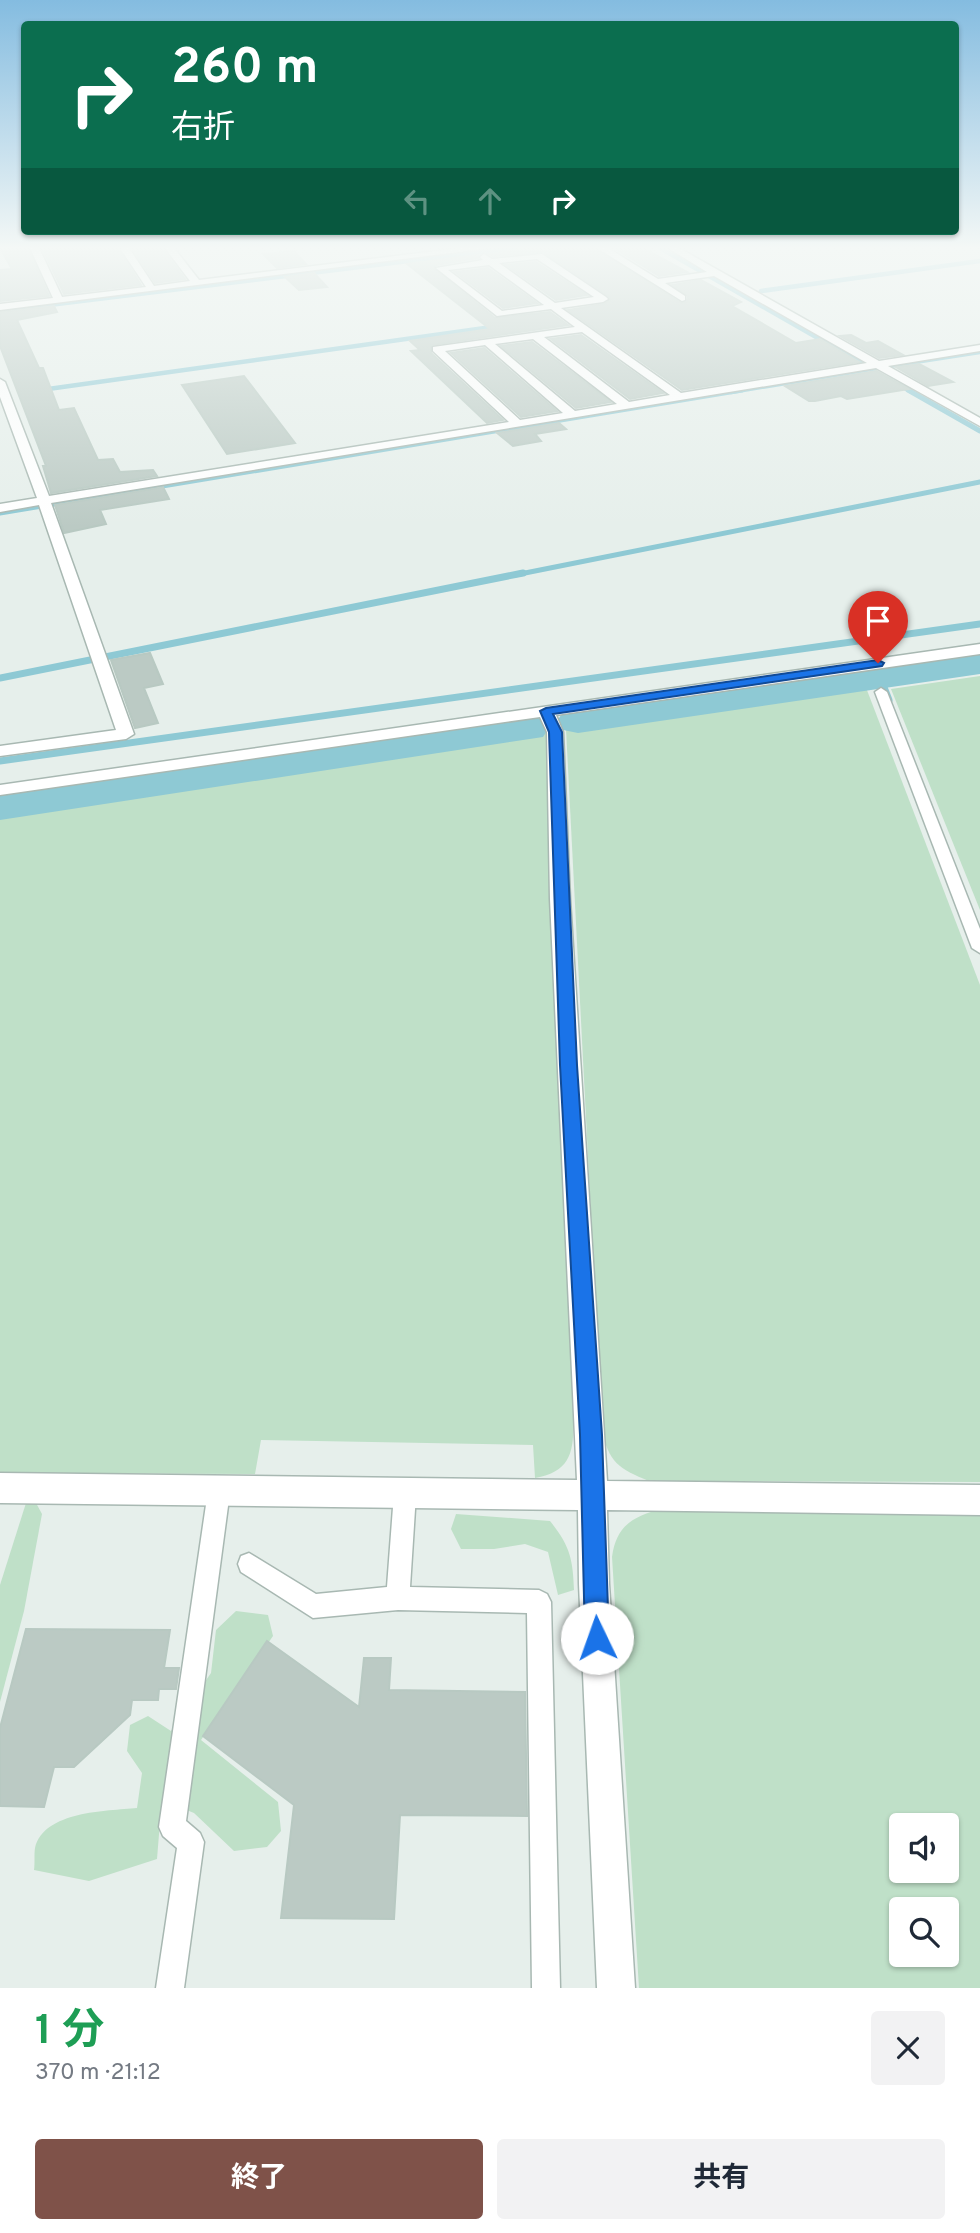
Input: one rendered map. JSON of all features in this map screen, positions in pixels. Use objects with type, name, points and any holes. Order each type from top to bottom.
[{"type":"street","points":[[497,341],[437,349],[518,424]]},
{"type":"street","points":[[542,341],[626,406]]},
{"type":"street","points":[[600,341],[679,397]]},
{"type":"street","points":[[827,341],[980,423]]},
{"type":"street","points":[[487,342],[573,415]]},
{"type":"street","points":[[0,508],[45,504],[980,348]]},
{"type":"street","points":[[0,382],[125,734],[0,751]]},
{"type":"street","points":[[0,790],[980,649]]},
{"type":"street","points":[[546,711],[555,732],[562,941],[593,1497],[594,1584],[616,1988]]},
{"type":"street","points":[[0,1488],[980,1500]]},
{"type":"lane","points":[[881,692],[980,948]]},
{"type":"lane","points":[[170,1988],[191,1842],[172,1827],[219,1491]]},
{"type":"lane","points":[[398,1598],[405,1494]]},
{"type":"lane","points":[[249,1564],[313,1606],[398,1598],[539,1602],[547,1988]]},
{"type":"green space","points":[[980,676],[980,910],[891,689]]},
{"type":"green space","points":[[865,685],[980,985],[980,1482],[649,1481],[616,1463],[602,1429],[566,729]]},
{"type":"green space","points":[[546,733],[573,1411],[572,1446],[565,1463],[548,1475],[535,1478],[533,1445],[261,1440],[255,1474],[0,1473],[0,812]]},
{"type":"green space","points":[[26,1503],[36,1503],[42,1514],[24,1611],[0,1702],[0,1585]]},
{"type":"green space","points":[[662,1509],[980,1513],[980,1988],[639,1988],[612,1557],[617,1537],[622,1530],[643,1515]]},
{"type":"green space","points":[[456,1514],[550,1521],[569,1553],[574,1590],[558,1595],[548,1552],[525,1544],[494,1549],[461,1549],[451,1529]]},
{"type":"green space","points":[[236,1611],[268,1615],[273,1636],[201,1740],[278,1802],[281,1831],[267,1847],[234,1851],[194,1813],[184,1809],[160,1822],[157,1859],[89,1881],[34,1870],[35,1848],[50,1827],[78,1815],[137,1808],[142,1773],[127,1751],[130,1725],[148,1716],[171,1731],[211,1673],[216,1630]]},
{"type":"building","points":[[0,341],[27,341],[39,368],[43,368],[59,410],[74,408],[98,460],[113,459],[120,472],[153,470],[157,476],[51,493],[43,466],[46,466]]},
{"type":"building","points":[[410,341],[460,341],[431,345],[431,353],[503,420],[487,423],[411,351],[420,350]]},
{"type":"building","points":[[553,341],[589,341],[663,393],[630,399]]},
{"type":"building","points":[[612,341],[792,341],[796,343],[823,341],[859,362],[682,390]]},
{"type":"building","points":[[848,341],[878,341],[903,355],[879,358]]},
{"type":"building","points":[[532,342],[611,402],[576,408],[501,346]]},
{"type":"building","points":[[484,348],[557,411],[521,417],[451,353]]},
{"type":"building","points":[[919,364],[953,382],[928,386],[896,367]]},
{"type":"building","points":[[876,371],[909,389],[847,399],[841,396],[809,401],[785,386]]},
{"type":"building","points":[[244,376],[295,443],[227,454],[182,385]]},
{"type":"building","points":[[559,423],[566,429],[535,434],[541,441],[513,446],[497,433]]},
{"type":"building","points":[[163,487],[169,499],[100,510],[106,524],[64,533],[55,505]]},
{"type":"building","points":[[150,653],[163,684],[144,688],[158,723],[135,728],[111,660]]},
{"type":"building","points":[[26,1629],[170,1630],[164,1668],[179,1668],[176,1689],[159,1689],[158,1700],[132,1700],[130,1715],[74,1767],[54,1767],[44,1807],[0,1806],[0,1728]]},
{"type":"building","points":[[267,1641],[359,1707],[364,1658],[391,1658],[389,1690],[525,1692],[527,1816],[400,1815],[394,1919],[281,1918],[294,1805],[203,1736]]},
{"type":"waterway","points":[[41,390],[393,341]]},
{"type":"waterway","points":[[823,341],[872,369]]},
{"type":"waterway","points":[[889,366],[980,352]]},
{"type":"waterway","points":[[872,369],[877,368]]},
{"type":"waterway","points":[[731,392],[872,369]]},
{"type":"waterway","points":[[899,385],[912,392]]},
{"type":"waterway","points":[[0,513],[742,390]]},
{"type":"waterway","points":[[908,390],[980,431]]},
{"type":"waterway","points":[[515,575],[980,482]]},
{"type":"waterway","points":[[0,678],[523,573]]},
{"type":"waterway","points":[[0,761],[980,624]]},
{"type":"waterway","points":[[578,721],[980,662]]},
{"type":"waterway","points":[[880,677],[889,700]]},
{"type":"waterway","points":[[0,806],[528,728]]},
{"type":"route","points":[[597,1638],[591,1435],[560,899],[555,732],[546,711],[878,663]]}]
